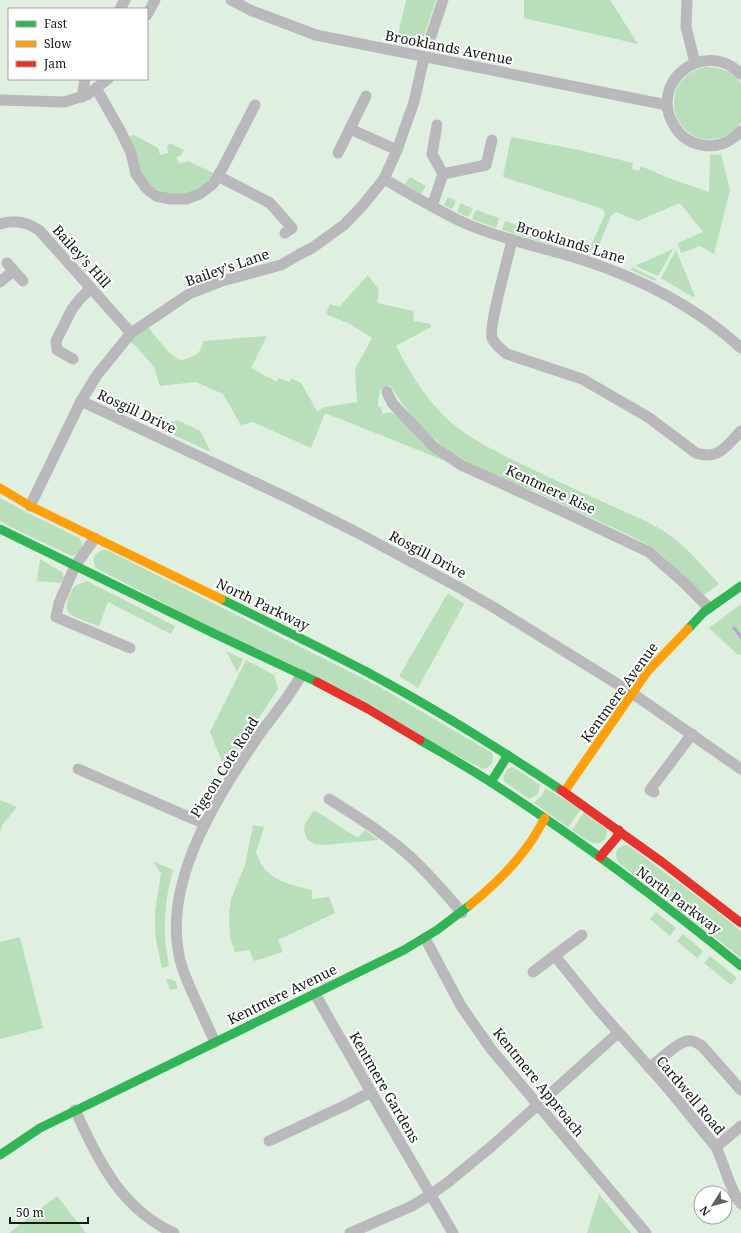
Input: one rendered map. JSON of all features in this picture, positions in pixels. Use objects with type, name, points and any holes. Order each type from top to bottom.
[{"type":"street","points":[[148,13],[155,0]]},
{"type":"street","name":"Brooklands Avenue","points":[[231,0],[250,10],[316,35],[667,105]]},
{"type":"street","points":[[430,39],[443,0]]},
{"type":"street","points":[[686,0],[686,27],[695,63]]},
{"type":"street","name":"Bailey's Lane","points":[[30,506],[81,401],[97,375],[131,333],[189,294],[222,281],[281,264],[312,248],[344,225],[363,204],[384,179],[397,150],[414,102],[424,57]]},
{"type":"street","points":[[741,74],[730,65],[723,62],[706,60],[695,63],[683,69],[672,82],[669,90],[667,105],[669,115],[677,130],[683,136],[698,144],[706,146],[723,144],[731,140],[741,131]]},
{"type":"street","points":[[82,97],[85,80]]},
{"type":"street","points":[[0,100],[64,102],[82,97],[92,92],[107,80]]},
{"type":"street","points":[[96,88],[131,153],[136,174],[146,188],[156,196],[170,199],[186,199],[200,194],[213,184],[255,106]]},
{"type":"street","points":[[338,153],[366,96]]},
{"type":"street","points":[[432,206],[443,174],[432,154],[437,125]]},
{"type":"street","points":[[350,129],[397,150]]},
{"type":"street","points":[[443,174],[486,165],[492,140]]},
{"type":"street","points":[[218,176],[270,203],[292,228],[285,233]]},
{"type":"street","name":"Brooklands Lane","points":[[384,179],[470,225],[512,240],[580,259],[627,275],[668,295],[704,317],[722,330],[741,348]]},
{"type":"street","name":"Bailey's Hill","points":[[0,224],[10,221],[18,221],[33,226],[39,230],[131,333]]},
{"type":"street","points":[[512,240],[492,321],[491,337],[507,354],[582,379],[648,417],[696,452],[703,455],[710,456],[722,451],[741,431]]},
{"type":"street","points":[[0,282],[10,267],[22,281]]},
{"type":"street","points":[[73,359],[57,350],[56,341],[72,309],[91,288]]},
{"type":"street","name":"Kentmere Rise","points":[[387,392],[392,403],[429,442],[461,465],[562,510],[649,552],[681,580],[709,608]]},
{"type":"street","name":"Rosgill Drive","points":[[81,401],[267,488],[358,533],[493,607],[632,693],[741,769]]},
{"type":"street","name":"North Parkway","points":[[0,488],[30,506],[327,652],[413,698],[508,755],[564,792],[687,880],[741,923]]},
{"type":"street","name":"North Parkway","points":[[0,529],[215,634],[302,674],[368,709],[491,782],[545,818],[688,923],[741,966]]},
{"type":"street","points":[[95,538],[75,566],[59,603],[56,617],[130,648]]},
{"type":"street","name":"Kentmere Avenue","points":[[564,792],[632,693],[664,653],[698,617],[741,586]]},
{"type":"street","name":"Pigeon Cote Road","points":[[215,1042],[183,970],[176,939],[176,915],[180,890],[189,862],[205,824],[232,776],[302,674]]},
{"type":"street","points":[[654,792],[650,790],[692,734]]},
{"type":"street","points":[[491,782],[508,755]]},
{"type":"street","points":[[78,769],[205,824]]},
{"type":"street","points":[[329,799],[359,817],[417,863],[462,913]]},
{"type":"street","name":"Kentmere Avenue","points":[[0,1155],[40,1128],[75,1110],[315,994],[425,938],[462,913],[493,886],[521,855],[545,818]]},
{"type":"street","points":[[600,857],[617,837],[619,830]]},
{"type":"street","points":[[533,972],[582,935]]},
{"type":"street","name":"Kentmere Approach","points":[[425,938],[461,1006],[491,1049],[646,1233]]},
{"type":"street","name":"Cardwell Road","points":[[555,956],[596,1008],[666,1086],[716,1147],[726,1174],[741,1204]]},
{"type":"street","name":"Kentmere Gardens","points":[[315,994],[453,1233]]},
{"type":"street","points":[[350,1233],[412,1206],[447,1183],[492,1146],[618,1033]]},
{"type":"street","points":[[650,1068],[677,1045],[685,1041],[693,1041],[702,1046],[741,1090]]},
{"type":"street","points":[[269,1141],[371,1092]]},
{"type":"street","points":[[75,1110],[95,1152],[112,1180],[131,1203],[148,1217],[174,1233]]},
{"type":"street","points":[[716,1147],[741,1126]]},
{"type":"green space","points":[[406,0],[436,0],[423,39],[409,46],[396,43]]},
{"type":"green space","points":[[524,0],[610,0],[638,44],[524,18]]},
{"type":"green space","points":[[705,67],[720,69],[731,73],[739,80],[741,84],[741,122],[732,133],[719,138],[703,139],[690,134],[681,124],[675,112],[674,98],[678,85],[689,74]]},
{"type":"green space","points":[[134,135],[158,148],[160,155],[168,153],[167,148],[169,143],[184,150],[181,155],[176,158],[180,164],[188,161],[213,173],[208,181],[196,191],[189,194],[173,195],[158,190],[146,181],[142,174],[136,153],[128,137]]},
{"type":"green space","points":[[511,137],[579,150],[633,163],[632,169],[639,171],[641,166],[666,177],[709,192],[710,155],[721,154],[730,190],[714,254],[700,246],[681,253],[678,243],[703,232],[680,203],[638,221],[616,212],[611,216],[597,250],[590,248],[605,214],[603,209],[503,177]]},
{"type":"green space","points":[[410,177],[426,186],[421,194],[405,184]]},
{"type":"green space","points":[[448,197],[456,201],[452,209],[444,205]]},
{"type":"green space","points":[[461,203],[473,209],[468,217],[457,212]]},
{"type":"green space","points":[[476,210],[499,218],[496,228],[472,219]]},
{"type":"green space","points":[[505,221],[558,240],[556,246],[502,230]]},
{"type":"green space","points":[[562,242],[585,251],[584,254],[560,247]]},
{"type":"green space","points":[[673,249],[658,276],[635,266]]},
{"type":"green space","points":[[676,250],[695,296],[693,297],[661,278]]},
{"type":"green space","points":[[632,267],[656,279],[655,281],[631,270]]},
{"type":"green space","points":[[368,275],[379,290],[377,303],[413,311],[414,321],[431,324],[431,327],[396,346],[422,390],[442,414],[458,428],[494,450],[644,520],[662,530],[685,548],[719,584],[704,595],[652,547],[540,494],[535,490],[530,490],[483,470],[456,455],[434,438],[414,419],[397,397],[390,385],[380,390],[378,407],[380,407],[383,414],[390,412],[397,415],[427,447],[443,460],[325,413],[311,448],[253,422],[241,425],[223,394],[196,382],[160,386],[154,367],[137,347],[126,339],[145,323],[167,350],[178,358],[184,360],[197,354],[204,341],[267,336],[251,368],[277,382],[279,378],[289,382],[291,378],[301,383],[317,411],[325,407],[357,402],[355,369],[372,338],[350,324],[326,314],[330,304],[339,307]]},
{"type":"green space","points":[[178,420],[200,431],[211,452],[154,426]]},
{"type":"green space","points":[[0,498],[79,538],[82,543],[80,551],[72,556],[0,521]]},
{"type":"green space","points":[[107,550],[378,686],[492,753],[492,764],[483,769],[96,568],[94,565],[94,556],[98,552]]},
{"type":"green space","points":[[40,559],[62,572],[64,578],[61,583],[37,581]]},
{"type":"green space","points":[[87,581],[175,626],[171,634],[108,602],[99,626],[71,615],[67,607],[67,603],[71,591],[75,586]]},
{"type":"green space","points":[[448,593],[464,604],[418,688],[399,676]]},
{"type":"green space","points":[[741,604],[741,655],[737,654],[709,628]]},
{"type":"green space","points":[[226,651],[243,659],[237,672]]},
{"type":"green space","points":[[246,660],[274,675],[278,689],[225,769],[210,732]]},
{"type":"green space","points":[[513,767],[540,785],[538,794],[529,799],[504,781],[503,778],[507,769]]},
{"type":"green space","points":[[545,788],[581,809],[568,827],[534,803],[542,796]]},
{"type":"green space","points":[[0,800],[17,807],[3,824],[0,831]]},
{"type":"green space","points":[[314,810],[358,838],[365,830],[379,840],[325,845],[315,844],[308,840],[304,829],[305,824]]},
{"type":"green space","points":[[584,812],[606,829],[607,832],[603,841],[599,843],[591,842],[572,830]]},
{"type":"green space","points":[[253,825],[264,827],[256,852],[265,870],[277,879],[284,882],[312,890],[312,899],[329,897],[335,913],[278,940],[283,952],[254,961],[249,950],[235,952],[230,938],[229,913],[231,899],[245,865]]},
{"type":"green space","points":[[624,845],[628,845],[741,931],[741,958],[618,862],[616,852]]},
{"type":"green space","points":[[153,861],[173,870],[165,918],[165,942],[169,966],[162,968],[155,931],[155,912],[161,873]]},
{"type":"green space","points":[[656,912],[676,928],[670,936],[650,919]]},
{"type":"green space","points":[[683,934],[703,951],[697,958],[677,941]]},
{"type":"green space","points":[[20,937],[43,1028],[0,1039],[0,942]]},
{"type":"green space","points":[[710,956],[737,978],[731,985],[704,963]]},
{"type":"green space","points":[[166,979],[175,981],[178,988],[170,990]]},
{"type":"green space","points":[[599,1194],[631,1233],[587,1233]]},
{"type":"green space","points":[[57,1196],[86,1233],[9,1233]]},
{"type":"waterway","points":[[734,628],[741,637]]},
{"type":"traffic: fast","points":[[0,529],[317,682]]},
{"type":"traffic: fast","points":[[688,629],[704,612],[741,586]]},
{"type":"traffic: fast","points":[[221,599],[331,653],[417,700],[466,729],[561,790]]},
{"type":"traffic: fast","points":[[420,740],[483,777],[588,848],[650,894],[741,966]]},
{"type":"traffic: fast","points":[[491,782],[508,755]]},
{"type":"traffic: fast","points":[[0,1155],[40,1128],[404,950],[437,930],[470,905]]},
{"type":"traffic: slow","points":[[0,488],[30,506],[221,599]]},
{"type":"traffic: slow","points":[[564,792],[647,672],[688,629]]},
{"type":"traffic: slow","points":[[470,905],[493,885],[514,863],[530,844],[545,818]]},
{"type":"traffic: jam","points":[[317,682],[368,709],[420,740]]},
{"type":"traffic: jam","points":[[561,790],[662,862],[741,923]]},
{"type":"traffic: jam","points":[[600,857],[617,837],[619,830]]}]
